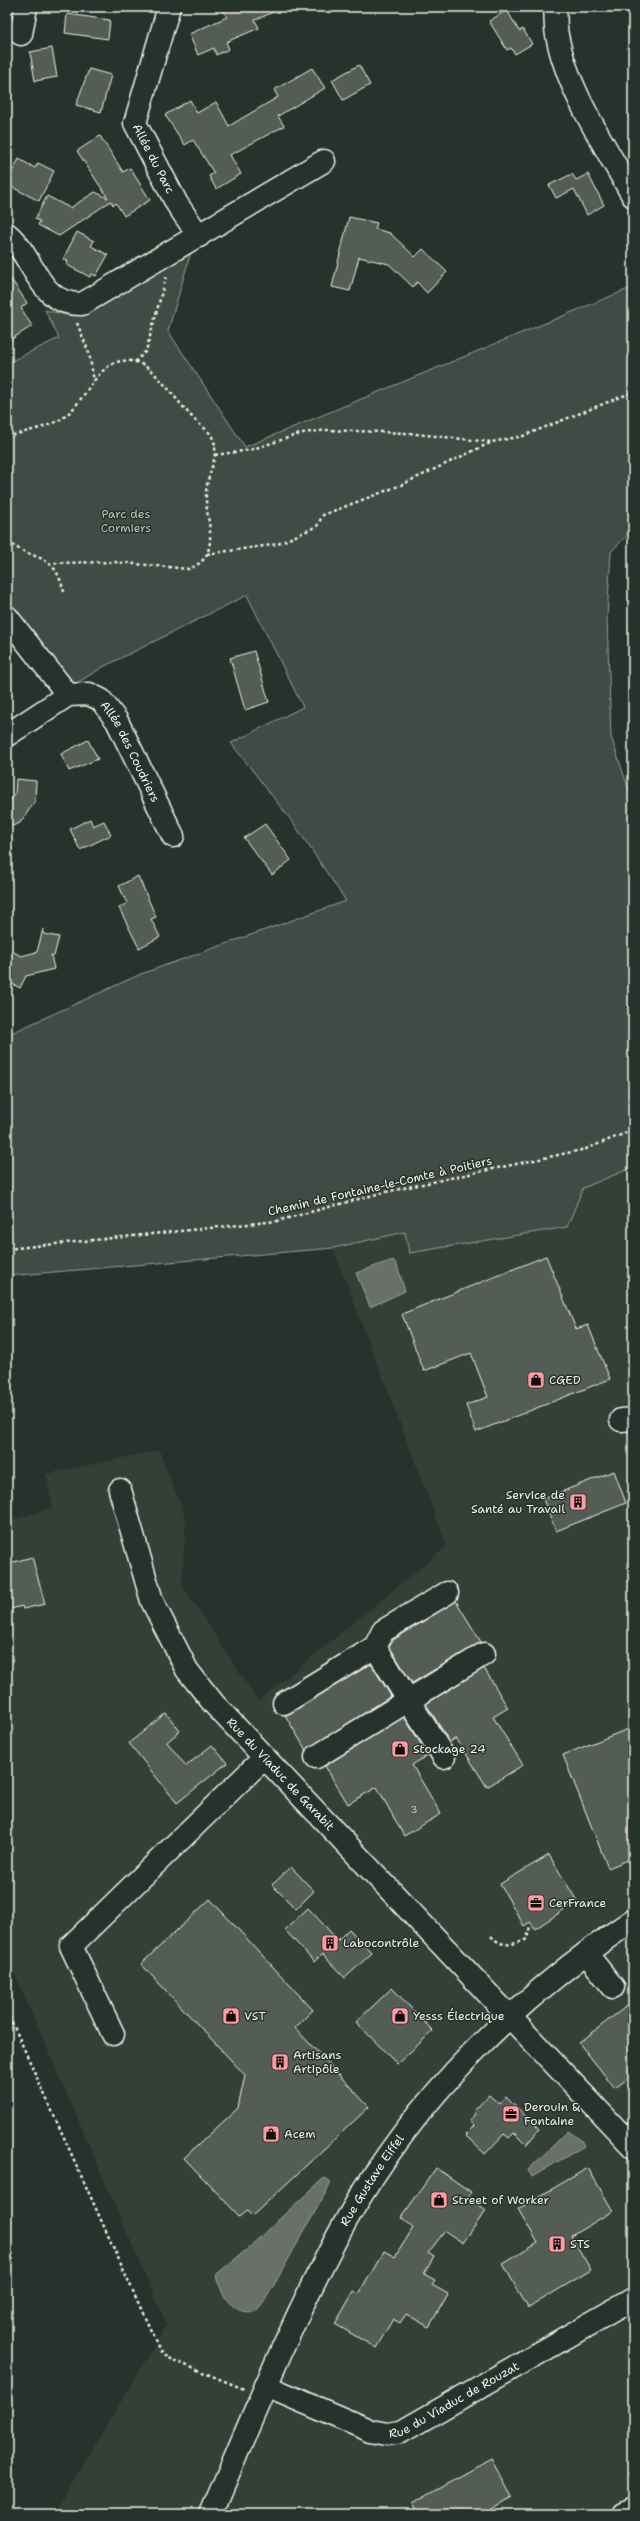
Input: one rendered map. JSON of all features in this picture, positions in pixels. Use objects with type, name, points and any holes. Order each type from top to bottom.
[{"type":"street","points":[[21,34],[26,7]]},
{"type":"street","name":"Allée du Parc","points":[[169,7],[135,124],[177,204],[199,236]]},
{"type":"street","points":[[555,7],[556,34],[568,71],[588,114],[633,196]]},
{"type":"street","points":[[7,234],[21,249],[50,294],[59,301],[68,304],[82,304],[126,280],[324,161]]},
{"type":"street","points":[[7,617],[68,695],[7,735]]},
{"type":"street","name":"Allée des Coudriers","points":[[68,695],[89,694],[101,700],[110,711],[173,836]]},
{"type":"street","name":"Rue du Viaduc de Garabit","points":[[120,1490],[141,1569],[152,1601],[167,1634],[187,1670],[214,1704],[264,1758],[509,2016]]},
{"type":"street","points":[[284,1703],[375,1647],[383,1631],[447,1593]]},
{"type":"street","points":[[375,1647],[444,1757]]},
{"type":"street","points":[[316,1757],[484,1654]]},
{"type":"street","points":[[113,2034],[71,1946],[264,1758]]},
{"type":"street","name":"Rue Gustave Eiffel","points":[[211,2514],[256,2388],[348,2218],[378,2169],[445,2082],[509,2016],[586,1953],[633,1920]]},
{"type":"street","points":[[586,1953],[613,1987]]},
{"type":"street","points":[[509,2016],[633,2148]]},
{"type":"street","name":"Rue du Viaduc de Rouzat","points":[[256,2388],[371,2431],[387,2434],[401,2432],[633,2299]]},
{"type":"street","points":[[623,2514],[633,2509]]},
{"type":"path","points":[[135,362],[146,351],[172,260],[172,252]]},
{"type":"path","points":[[68,304],[90,354],[94,381]]},
{"type":"path","points":[[7,437],[65,417],[77,406],[94,381],[109,365],[120,361],[135,362],[150,370],[177,402],[210,432],[214,440],[215,455],[206,493],[210,528],[206,554],[199,564],[189,569],[115,562],[71,565],[52,563],[25,552],[7,541]]},
{"type":"path","points":[[206,554],[278,544],[317,526],[323,515],[401,485],[492,442],[523,436],[633,392]]},
{"type":"path","points":[[215,455],[250,450],[303,433],[327,430],[407,433],[492,442]]},
{"type":"path","points":[[52,563],[60,576],[64,592]]},
{"type":"path","name":"Chemin de Fontaine-le-Comte à Poitiers","points":[[7,1249],[277,1221],[381,1193],[586,1149],[633,1130]]},
{"type":"path","points":[[491,1936],[497,1942],[514,1944],[526,1938],[530,1926]]},
{"type":"path","points":[[7,2011],[160,2351],[168,2358],[256,2388]]},
{"type":"shaded area","points":[[633,1167],[633,2514],[53,2514],[167,2325],[7,1956],[7,1522],[53,1507],[46,1474],[159,1450],[186,1519],[182,1585],[258,1701],[447,1546],[333,1248],[405,1232],[409,1253],[567,1227],[583,1188]]},
{"type":"shaded area","points":[[393,1260],[397,1265],[405,1291],[370,1307],[356,1273]]},
{"type":"shaded area","points":[[568,2131],[581,2140],[584,2146],[532,2177],[528,2170]]},
{"type":"shaded area","points":[[324,2178],[330,2181],[330,2185],[266,2299],[256,2311],[244,2311],[234,2307],[223,2294],[217,2280],[217,2274],[246,2250]]},
{"type":"green space","name":"Parc des Cormiers","points":[[191,252],[168,331],[245,447],[633,287],[633,529],[611,552],[607,616],[611,737],[633,802],[633,1167],[583,1188],[567,1227],[409,1253],[405,1232],[333,1248],[7,1276],[7,1035],[141,974],[346,901],[294,824],[231,743],[303,707],[247,595],[103,667],[72,686],[7,603],[7,363],[59,338],[45,310],[67,315],[88,312]]},
{"type":"building","points":[[222,7],[285,7],[255,20],[259,28],[226,42],[229,49],[216,55],[214,48],[198,55],[189,34],[227,17]]},
{"type":"building","points":[[507,10],[519,31],[523,29],[532,44],[515,54],[511,48],[507,50],[489,21]]},
{"type":"building","points":[[67,14],[110,20],[108,39],[65,33]]},
{"type":"building","points":[[52,48],[57,77],[35,81],[30,52]]},
{"type":"building","points":[[359,65],[370,85],[343,100],[332,80]]},
{"type":"building","points":[[312,68],[325,88],[278,116],[284,126],[230,155],[241,174],[216,189],[209,176],[214,173],[193,140],[185,145],[165,115],[190,100],[197,113],[216,102],[229,126],[278,97],[274,90]]},
{"type":"building","points":[[89,69],[111,75],[101,112],[76,105]]},
{"type":"building","points":[[100,136],[123,172],[130,168],[150,200],[124,216],[116,203],[113,205],[111,201],[59,236],[38,225],[40,221],[35,219],[47,196],[70,208],[95,192],[108,198],[77,151]]},
{"type":"building","points":[[19,159],[35,168],[38,163],[54,171],[39,201],[10,186],[12,183],[7,181]]},
{"type":"building","points":[[572,174],[576,180],[588,174],[604,205],[587,215],[574,189],[556,198],[549,185]]},
{"type":"building","points":[[349,217],[377,223],[375,229],[390,233],[415,257],[423,249],[447,272],[427,293],[417,282],[413,287],[389,264],[359,257],[350,291],[332,287]]},
{"type":"building","points":[[77,232],[94,241],[91,246],[108,255],[96,276],[92,274],[90,277],[67,265],[68,261],[63,259]]},
{"type":"building","points":[[7,273],[27,303],[21,308],[32,326],[7,342]]},
{"type":"building","points":[[254,651],[269,702],[245,710],[230,658]]},
{"type":"building","points":[[88,740],[98,759],[69,771],[61,754]]},
{"type":"building","points":[[16,779],[36,781],[35,801],[20,823],[7,828],[7,806],[15,794]]},
{"type":"building","points":[[90,819],[93,826],[104,821],[111,835],[80,850],[70,829]]},
{"type":"building","points":[[265,824],[291,860],[272,875],[244,838]]},
{"type":"building","points":[[138,876],[156,917],[151,919],[160,937],[139,948],[119,908],[127,903],[119,886]]},
{"type":"building","points":[[43,929],[44,934],[59,937],[54,956],[51,955],[54,969],[26,976],[20,988],[7,981],[13,969],[7,966],[7,948],[21,956],[37,952]]},
{"type":"building","points":[[546,1256],[576,1329],[588,1325],[610,1379],[476,1432],[466,1405],[488,1397],[471,1353],[424,1371],[402,1314]]},
{"type":"building","name":"Service de Santé au Travail","points":[[614,1471],[626,1503],[556,1531],[543,1499]]},
{"type":"building","points":[[32,1557],[45,1604],[23,1609],[22,1606],[7,1610],[7,1564]]},
{"type":"building","points":[[456,1601],[481,1642],[412,1683],[389,1646],[393,1640]]},
{"type":"building","points":[[371,1664],[391,1696],[306,1750],[285,1715]]},
{"type":"building","points":[[484,1668],[508,1708],[493,1717],[523,1765],[487,1787],[456,1738],[450,1742],[426,1704]]},
{"type":"building","points":[[166,1713],[180,1731],[167,1742],[186,1766],[212,1745],[227,1763],[177,1803],[129,1743]]},
{"type":"building","points":[[404,1717],[428,1755],[412,1765],[441,1814],[404,1836],[377,1787],[348,1804],[325,1766]]},
{"type":"building","points":[[633,1727],[633,1858],[608,1868],[563,1755]]},
{"type":"building","points":[[549,1855],[577,1901],[535,1929],[530,1922],[524,1926],[500,1884]]},
{"type":"building","points":[[291,1867],[314,1891],[296,1909],[272,1885]]},
{"type":"building","name":"Artisans Artipôle","points":[[210,1899],[313,2010],[295,2028],[369,2107],[252,2216],[247,2211],[240,2217],[184,2158],[238,2108],[245,2075],[141,1964]]},
{"type":"building","name":"Labocontrôle","points":[[308,1908],[338,1940],[349,1929],[372,1953],[345,1978],[322,1954],[314,1962],[285,1930]]},
{"type":"building","points":[[392,1988],[433,2031],[397,2064],[356,2022]]},
{"type":"building","points":[[633,2001],[633,2075],[615,2088],[579,2043]]},
{"type":"building","points":[[489,2095],[499,2104],[506,2096],[539,2130],[526,2145],[514,2133],[509,2138],[504,2134],[485,2154],[465,2135],[474,2126],[469,2121],[475,2114],[473,2112]]},
{"type":"building","points":[[436,2168],[471,2192],[468,2197],[486,2210],[463,2243],[445,2231],[428,2253],[434,2257],[424,2274],[435,2280],[432,2285],[448,2294],[429,2327],[406,2314],[400,2323],[393,2319],[376,2348],[335,2324],[354,2291],[359,2294],[384,2251],[395,2257],[413,2228],[401,2218]]},
{"type":"building","name":"STS","points":[[588,2168],[613,2211],[571,2236],[591,2270],[528,2308],[503,2264],[538,2243],[518,2209]]},
{"type":"building","points":[[491,2459],[512,2497],[481,2514],[418,2514],[412,2503]]},
{"type":"place","name":"CGED","points":[[536,1380]]},
{"type":"place","name":"Service de Santé au Travail","points":[[578,1502]]},
{"type":"place","name":"Stockage 24","points":[[400,1749]]},
{"type":"place","name":"CerFrance","points":[[536,1903]]},
{"type":"place","name":"Labocontrôle","points":[[330,1943]]},
{"type":"place","name":"VST","points":[[231,2016]]},
{"type":"place","name":"Yesss Électrique","points":[[400,2016]]},
{"type":"place","name":"Artisans Artipôle","points":[[280,2062]]},
{"type":"place","name":"Derouin & Fontaine","points":[[511,2114]]},
{"type":"place","name":"Acem","points":[[271,2134]]},
{"type":"place","name":"Street of Worker","points":[[439,2200]]},
{"type":"place","name":"STS","points":[[557,2244]]}]
